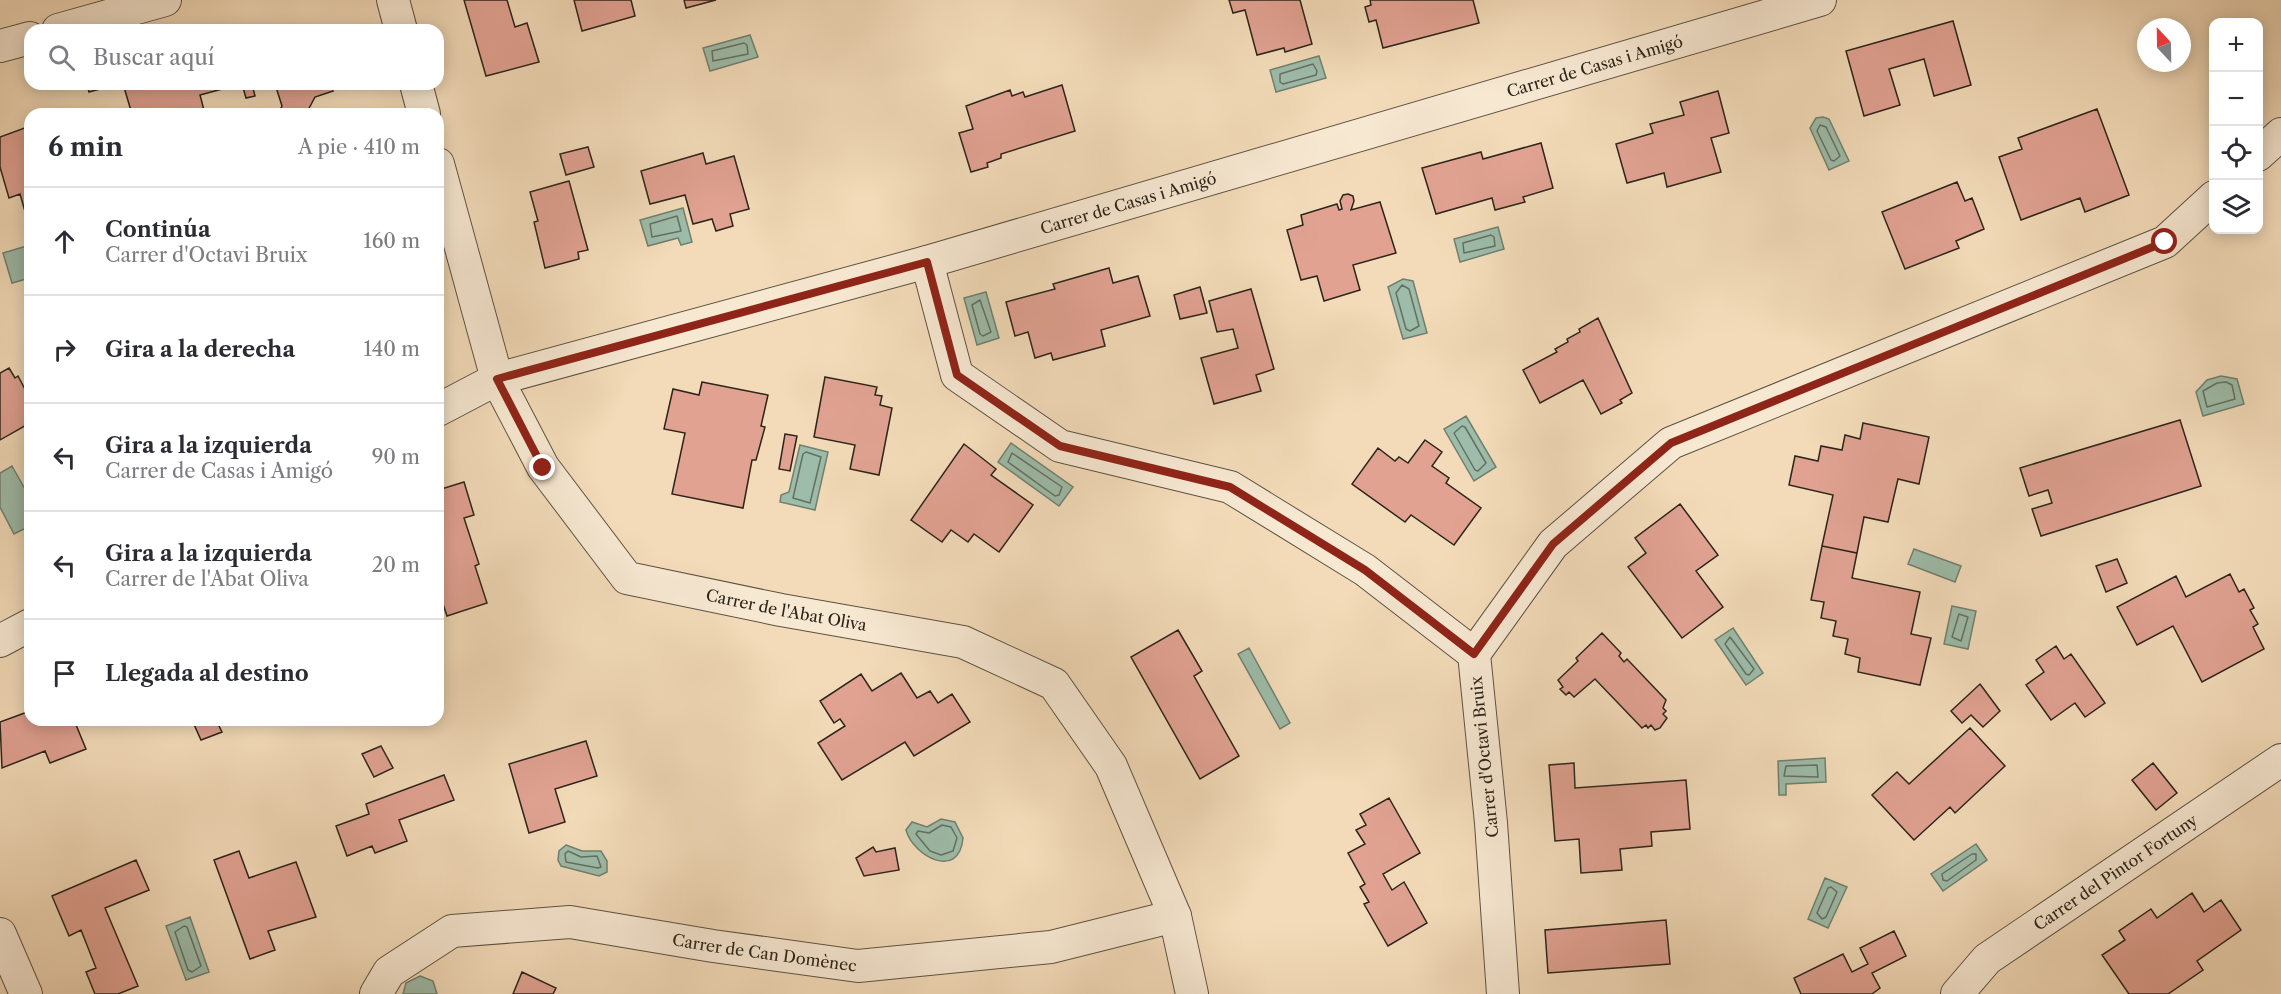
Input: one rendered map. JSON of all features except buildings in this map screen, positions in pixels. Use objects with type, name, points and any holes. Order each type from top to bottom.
[{"type":"street","points":[[79,24],[165,0]]},
{"type":"street","points":[[393,0],[399,24]]},
{"type":"street","name":"Carrer de Casas i Amigó","points":[[444,407],[497,379],[927,262],[1820,0]]},
{"type":"street","points":[[0,46],[24,40]]},
{"type":"street","points":[[418,90],[422,108]]},
{"type":"street","points":[[2263,151],[2281,134]]},
{"type":"street","name":"Carrer de l'Abat Oliva","points":[[444,186],[497,379],[543,468],[627,578],[781,610],[963,642],[1054,684],[1111,766],[1175,916],[1192,994]]},
{"type":"street","name":"Carrer d'Octavi Bruix","points":[[1503,994],[1491,823],[1474,654],[1553,544],[1671,443],[2165,242],[2209,202]]},
{"type":"street","points":[[927,262],[957,375],[1060,446],[1230,487],[1365,570],[1474,654]]},
{"type":"street","points":[[0,641],[24,629]]},
{"type":"street","name":"Carrer del Pintor Fortuny","points":[[1958,994],[1987,960],[2281,760]]},
{"type":"street","name":"Carrer de Can Domènec","points":[[376,994],[389,972],[452,931],[570,922],[713,946],[858,966],[1051,947],[1175,916]]},
{"type":"street","points":[[0,934],[26,994]]},
{"type":"water","points":[[750,35],[758,57],[710,71],[703,48]]},
{"type":"water","points":[[1319,56],[1326,78],[1276,92],[1270,70]]},
{"type":"water","points":[[1816,118],[1829,119],[1849,161],[1829,170],[1810,128]]},
{"type":"water","points":[[683,208],[692,242],[681,245],[678,238],[648,246],[640,220]]},
{"type":"water","points":[[1498,227],[1504,249],[1460,262],[1454,239]]},
{"type":"water","points":[[24,247],[24,280],[12,283],[3,253]]},
{"type":"water","points":[[1403,279],[1413,281],[1427,333],[1403,339],[1388,287]]},
{"type":"water","points":[[986,292],[999,338],[977,345],[964,298]]},
{"type":"water","points":[[2221,376],[2237,379],[2244,404],[2203,416],[2196,392],[2207,380]]},
{"type":"water","points":[[1466,416],[1496,467],[1474,481],[1444,429]]},
{"type":"water","points":[[1011,443],[1073,487],[1059,506],[998,462]]},
{"type":"water","points":[[800,445],[828,452],[815,510],[780,502],[781,495],[789,492]]},
{"type":"water","points":[[12,466],[24,487],[24,529],[14,534],[0,507],[0,473]]},
{"type":"water","points":[[1914,549],[1961,566],[1955,582],[1908,564]]},
{"type":"water","points":[[1952,606],[1976,611],[1968,649],[1944,644]]},
{"type":"water","points":[[1733,628],[1763,673],[1746,685],[1715,640]]},
{"type":"water","points":[[1249,648],[1290,723],[1280,729],[1238,654]]},
{"type":"water","points":[[1825,758],[1826,782],[1786,784],[1786,795],[1779,795],[1778,761]]},
{"type":"water","points":[[941,819],[955,822],[963,838],[960,851],[953,859],[945,861],[936,860],[917,848],[910,840],[906,830],[912,822],[927,827]]},
{"type":"water","points":[[1976,844],[1987,860],[1943,891],[1931,874]]},
{"type":"water","points":[[566,845],[582,851],[601,851],[607,861],[607,872],[599,876],[561,866],[558,860],[559,851]]},
{"type":"water","points":[[1825,878],[1847,887],[1828,928],[1808,919]]},
{"type":"water","points":[[190,917],[209,972],[186,980],[166,926]]},
{"type":"water","points":[[420,976],[433,981],[437,994],[403,994],[406,983]]},
{"type":"route","points":[[543,468],[497,379],[927,262],[957,375],[1060,446],[1230,487],[1365,570],[1474,654],[1553,544],[1671,443],[2165,242]]}]
